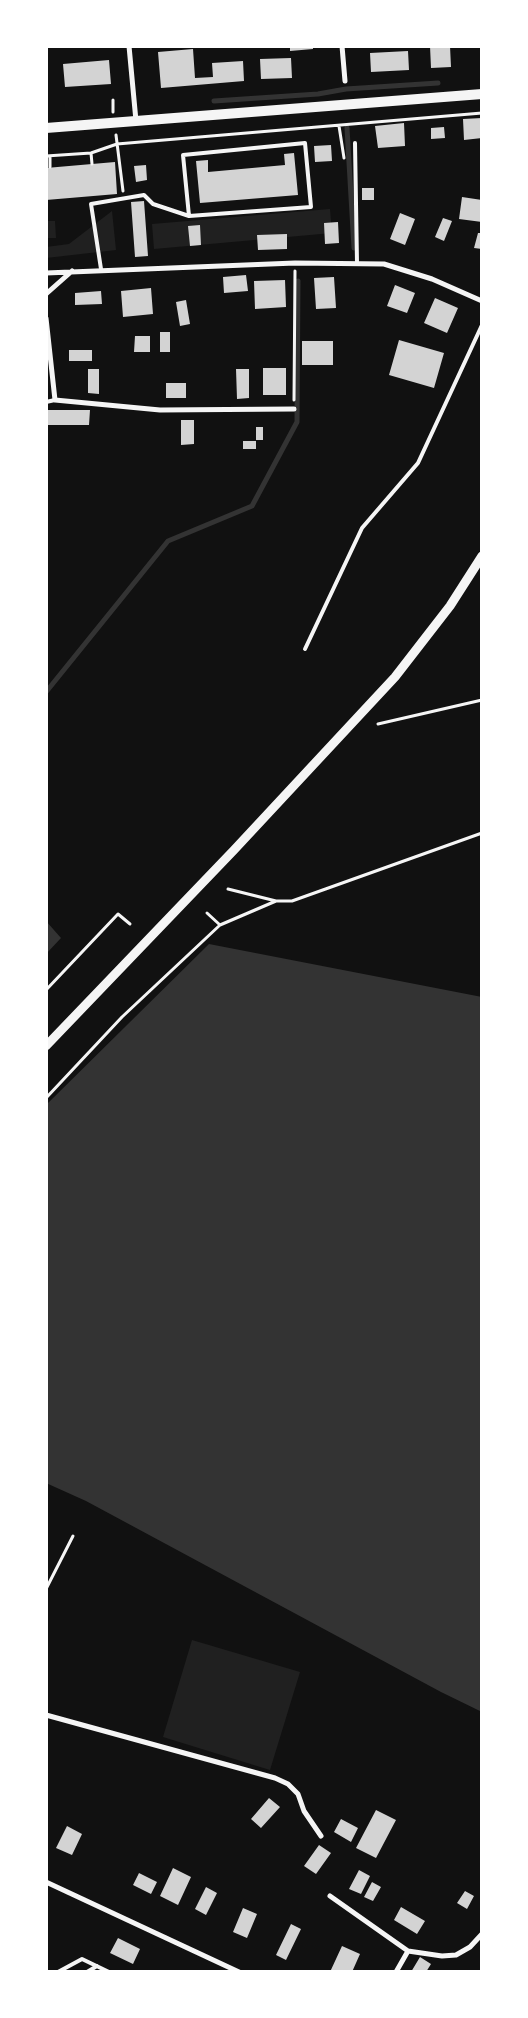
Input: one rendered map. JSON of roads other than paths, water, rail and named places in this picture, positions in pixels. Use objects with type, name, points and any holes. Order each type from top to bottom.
[{"type":"main road","points":[[46,128],[482,94]]},
{"type":"street","points":[[129,46],[136,122]]},
{"type":"street","points":[[342,46],[346,81]]},
{"type":"street","points":[[46,273],[100,269],[295,263],[384,264],[432,279],[482,302]]},
{"type":"street","points":[[46,294],[72,271]]},
{"type":"street","points":[[46,318],[55,400],[160,410],[294,409]]},
{"type":"street","points":[[46,1046],[234,850],[395,676],[450,606],[482,556]]},
{"type":"street","points":[[46,1715],[275,1778],[288,1784],[298,1794],[304,1811],[321,1836]]},
{"type":"street","points":[[46,1882],[239,1972]]},
{"type":"street","points":[[330,1896],[408,1951],[442,1956],[456,1955],[470,1946],[482,1934]]},
{"type":"street","points":[[396,1972],[408,1951]]},
{"type":"lane","points":[[100,269],[91,204],[144,196],[153,204],[189,216],[311,207],[305,143],[183,155],[189,216]]},
{"type":"lane","points":[[355,143],[357,263]]},
{"type":"lane","points":[[305,649],[362,528],[418,463],[482,324]]},
{"type":"lane","points":[[46,402],[55,400]]},
{"type":"lane","points":[[58,1972],[82,1958],[109,1972]]},
{"type":"lane","points":[[87,1972],[97,1966]]},
{"type":"waterway","points":[[214,101],[438,83]]},
{"type":"waterway","points":[[347,128],[354,248]]},
{"type":"waterway","points":[[46,692],[168,541],[252,506],[297,422],[298,281]]}]
